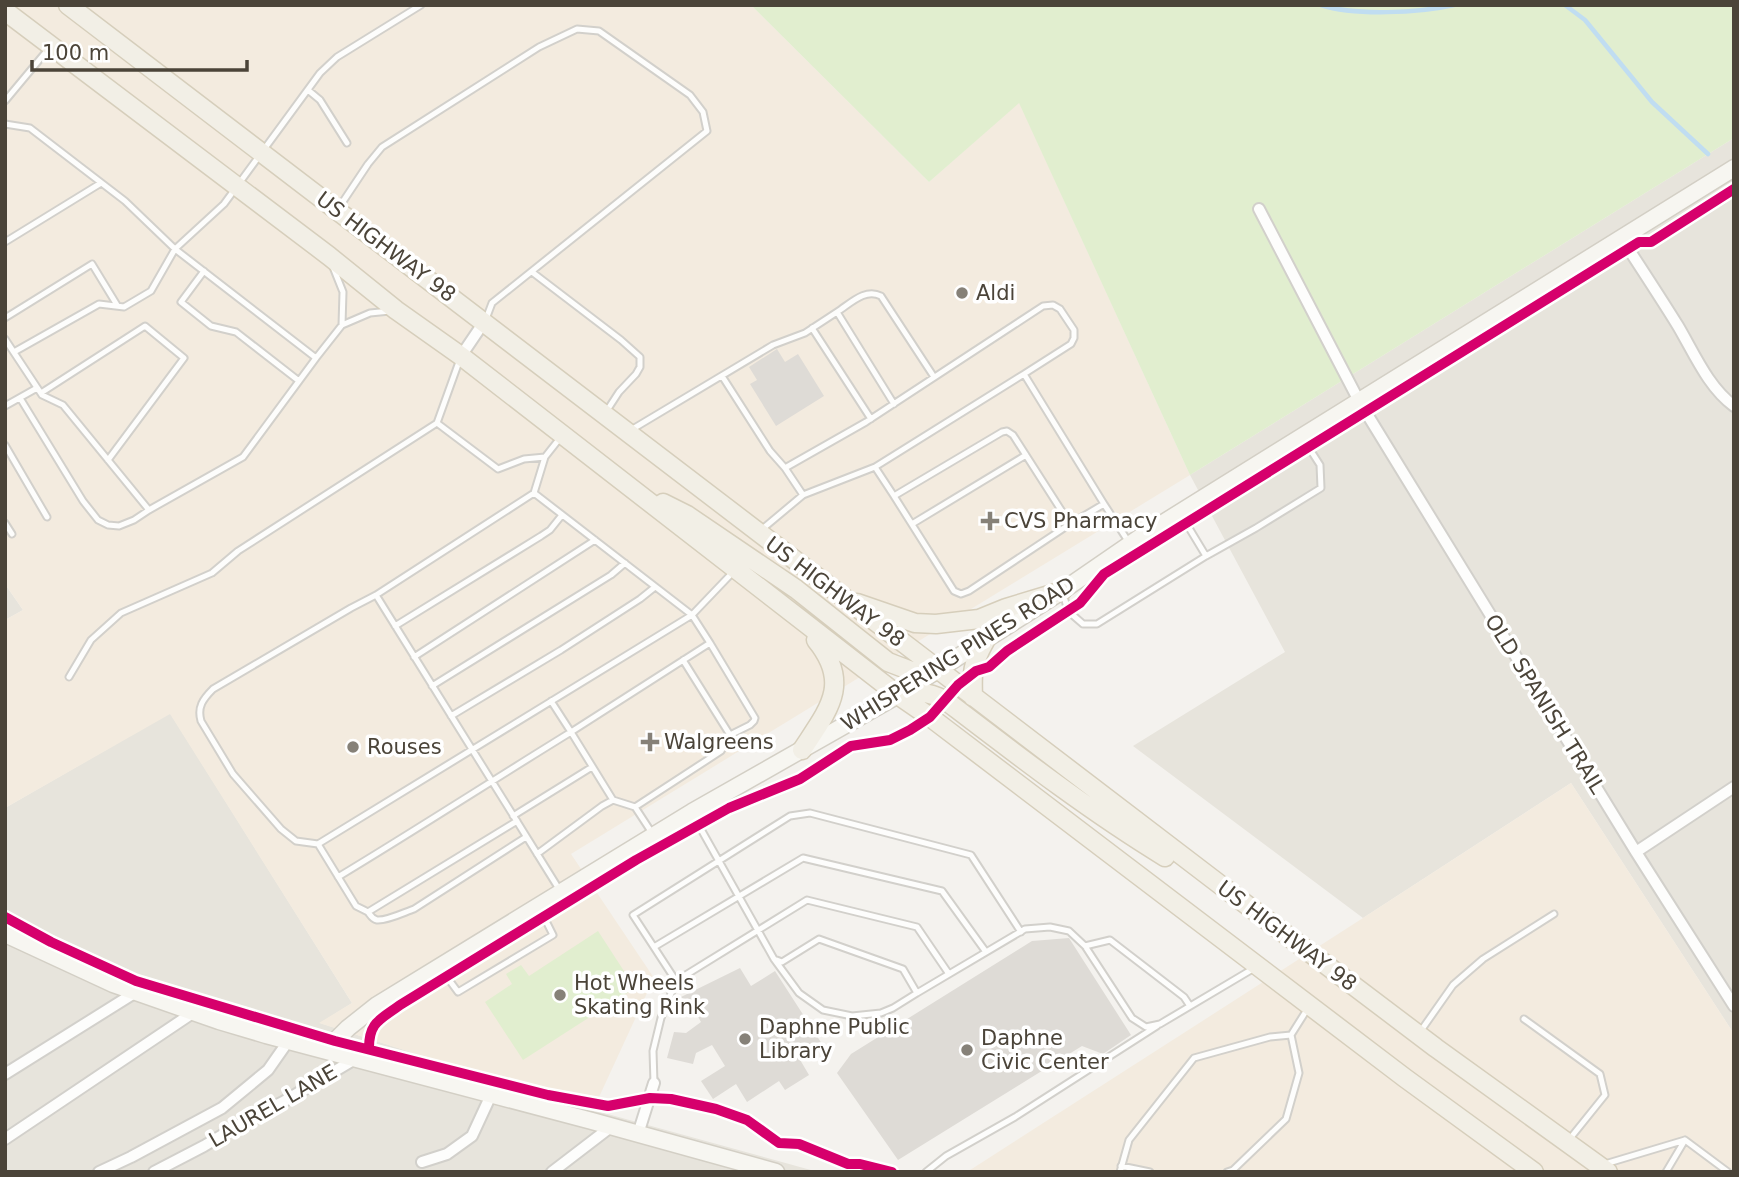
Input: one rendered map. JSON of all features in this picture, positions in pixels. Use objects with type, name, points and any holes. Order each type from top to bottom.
[{"type":"main road","name":"US HIGHWAY 98","points":[[78,8],[262,154],[938,671],[1418,1035],[1603,1169]]},
{"type":"main road","name":"US HIGHWAY 98","points":[[5,10],[396,310],[461,356],[898,695],[1405,1078],[1534,1172]]},
{"type":"main road","points":[[625,485],[687,515],[796,589],[888,662],[914,672],[938,671]]},
{"type":"main road","points":[[841,597],[915,623],[936,624],[979,619],[1062,591]]},
{"type":"main road","points":[[796,616],[827,654],[834,670],[832,700],[802,750]]},
{"type":"main road","points":[[973,697],[972,674],[975,658],[985,641]]},
{"type":"main road","points":[[898,695],[916,691],[931,693],[945,700],[1090,809],[1164,856],[1227,891]]},
{"type":"street","name":"WHISPERING PINES ROAD","points":[[326,1050],[377,1005],[692,812],[938,671],[1130,544],[1734,168]]},
{"type":"street","name":"OLD SPANISH TRAIL","points":[[1259,209],[1359,401],[1636,852],[1734,1006]]},
{"type":"street","points":[[1622,239],[1704,370],[1723,398],[1734,406]]},
{"type":"street","points":[[461,356],[484,322]]},
{"type":"street","points":[[1636,852],[1734,787]]},
{"type":"street","points":[[5,934],[113,984],[242,1028],[776,1172]]},
{"type":"street","points":[[5,1074],[136,992]]},
{"type":"street","points":[[5,1139],[194,1012]]},
{"type":"street","points":[[99,1172],[222,1108],[268,1070],[289,1041]]},
{"type":"street","name":"LAUREL LANE","points":[[154,1172],[283,1102],[355,1059]]},
{"type":"street","points":[[638,1133],[654,1083]]},
{"type":"street","points":[[422,1162],[447,1154],[472,1136],[491,1095]]},
{"type":"street","points":[[552,1172],[612,1126]]},
{"type":"lane","points":[[14,352],[99,304],[124,307],[151,291],[175,249],[224,204],[320,73],[337,57],[421,5]]},
{"type":"lane","points":[[337,211],[382,147],[540,47],[577,29],[598,31],[690,95],[703,113],[707,131],[492,303],[484,322]]},
{"type":"lane","points":[[5,101],[51,46]]},
{"type":"lane","points":[[308,90],[320,100],[347,144]]},
{"type":"lane","points":[[5,124],[30,128],[125,201],[175,249],[316,358]]},
{"type":"lane","points":[[5,242],[102,183]]},
{"type":"lane","points":[[329,256],[343,292],[342,325]]},
{"type":"lane","points":[[5,318],[92,264],[118,306]]},
{"type":"lane","points":[[204,271],[181,302],[211,326],[236,332],[299,381]]},
{"type":"lane","points":[[531,272],[640,357],[640,367],[636,374],[604,414]]},
{"type":"lane","points":[[627,432],[773,345],[805,333],[866,293],[881,296],[934,377]]},
{"type":"lane","points":[[757,533],[803,495],[875,467],[1071,344],[1074,330],[1060,309],[1053,305],[1043,306],[871,419],[785,468]]},
{"type":"lane","points":[[20,398],[83,501],[98,520],[119,526],[243,457],[342,325],[370,313],[396,310]]},
{"type":"lane","points":[[837,312],[894,404]]},
{"type":"lane","points":[[5,406],[39,391],[145,326],[184,358],[108,460]]},
{"type":"lane","points":[[812,328],[871,419]]},
{"type":"lane","points":[[5,339],[39,391],[63,405],[149,510]]},
{"type":"lane","points":[[69,677],[91,640],[121,613],[212,573],[238,551],[437,423],[461,356]]},
{"type":"lane","points":[[1024,374],[1130,544]]},
{"type":"lane","points":[[723,376],[770,451],[803,495]]},
{"type":"lane","points":[[437,423],[498,469],[524,459],[545,457]]},
{"type":"lane","points":[[894,496],[1007,431],[1013,435],[1070,524]]},
{"type":"lane","points":[[562,436],[545,457],[534,493],[376,595],[214,689],[204,698],[199,714],[201,721],[225,762],[281,829],[296,841],[318,844],[692,615],[736,569]]},
{"type":"lane","points":[[1062,591],[1068,611],[1083,624],[1097,624],[1321,488],[1320,465],[1302,437]]},
{"type":"lane","points":[[5,445],[47,517]]},
{"type":"lane","points":[[912,524],[1026,455]]},
{"type":"lane","points":[[875,467],[954,591],[961,594],[1104,504]]},
{"type":"lane","points":[[534,493],[692,615],[755,718],[750,725],[730,735],[720,751],[635,807]]},
{"type":"lane","points":[[1180,513],[1206,556]]},
{"type":"lane","points":[[395,625],[541,536],[550,530],[562,515]]},
{"type":"lane","points":[[5,523],[12,534]]},
{"type":"lane","points":[[414,657],[595,540]]},
{"type":"lane","points":[[432,686],[611,575],[625,563]]},
{"type":"lane","points":[[451,716],[561,650],[655,587]]},
{"type":"lane","points":[[376,595],[562,892]]},
{"type":"lane","points":[[338,877],[454,807],[710,643]]},
{"type":"lane","points":[[683,660],[730,735]]},
{"type":"lane","points":[[551,701],[613,800],[635,807],[653,836]]},
{"type":"lane","points":[[368,912],[592,767]]},
{"type":"lane","points":[[537,854],[613,800]]},
{"type":"lane","points":[[692,812],[774,958],[799,993],[822,1010],[852,1016],[881,1013],[1025,929],[1050,927],[1069,931],[1085,946],[1132,1018],[1146,1027],[1161,1023]]},
{"type":"lane","points":[[676,981],[633,915],[790,816],[810,813],[971,855],[1020,932]]},
{"type":"lane","points":[[318,844],[356,906],[377,920],[414,909],[527,837]]},
{"type":"lane","points":[[654,947],[803,858],[942,891],[986,952]]},
{"type":"lane","points":[[654,1083],[653,1051],[661,1018],[676,981],[807,900],[917,927],[949,974]]},
{"type":"lane","points":[[440,966],[458,992],[553,935],[539,906]]},
{"type":"lane","points":[[1418,1035],[1453,985],[1483,958],[1554,914]]},
{"type":"lane","points":[[774,958],[782,962],[819,939],[903,969],[917,993]]},
{"type":"lane","points":[[1085,946],[1110,940],[1184,997],[1190,1006]]},
{"type":"lane","points":[[926,1172],[946,1156],[1258,966]]},
{"type":"lane","points":[[1227,1172],[1233,1170],[1286,1119],[1299,1073],[1291,1035],[1310,1005]]},
{"type":"lane","points":[[1524,1019],[1600,1074],[1605,1095],[1566,1143]]},
{"type":"lane","points":[[1150,1172],[1121,1169],[1129,1140],[1195,1058],[1270,1037],[1291,1035]]},
{"type":"lane","points":[[1603,1169],[1685,1140]]},
{"type":"lane","points":[[1666,1172],[1685,1140]]},
{"type":"lane","points":[[1685,1140],[1728,1172]]},
{"type":"shaded area","points":[[5,5],[751,5],[929,182],[1019,102],[1190,475],[571,854],[654,978],[593,1110],[319,1023],[352,1003],[170,714],[5,808],[5,620],[23,610],[5,584]]},
{"type":"shaded area","points":[[1734,138],[1734,1034],[1571,783],[1363,918],[1133,746],[1285,652],[1190,475]]},
{"type":"shaded area","points":[[5,584],[23,610],[5,620]]},
{"type":"shaded area","points":[[170,713],[352,1003],[320,1023],[593,1110],[818,1172],[5,1172],[5,808]]},
{"type":"shaded area","points":[[1571,783],[1734,1034],[1734,1172],[967,1172],[1363,918]]},
{"type":"green space","points":[[751,5],[1734,5],[1734,138],[1190,475],[1019,103],[929,182]]},
{"type":"green space","name":"Hot Wheels Skating Rink","points":[[598,931],[635,988],[523,1060],[485,1002],[512,984],[506,974],[521,965],[529,976]]},
{"type":"building","points":[[777,349],[785,362],[798,354],[824,396],[776,426],[750,384],[757,380],[749,367]]},
{"type":"building","name":"Daphne Civic Center","points":[[1069,938],[1131,1035],[1103,1054],[1082,1046],[898,1160],[837,1073],[851,1054],[1032,941]]},
{"type":"building","name":"Daphne Public Library","points":[[740,968],[751,986],[775,971],[822,1044],[799,1058],[809,1075],[785,1090],[779,1081],[747,1102],[736,1084],[713,1099],[701,1081],[725,1066],[712,1045],[696,1053],[693,1064],[667,1058],[674,1032],[686,1033],[701,1022],[693,1008],[681,997]]},
{"type":"waterway","points":[[1321,5],[1351,11],[1387,12],[1454,5]]},
{"type":"waterway","points":[[1565,5],[1585,20],[1652,102],[1708,154]]},
{"type":"cycle path","points":[[369,1048],[374,1027],[381,1018],[400,1005],[636,860],[729,808],[800,779],[851,746],[890,740],[910,730],[930,717],[958,685],[976,671],[989,667],[1007,651],[1080,603],[1104,574],[1639,242],[1651,242],[1734,189]]},
{"type":"cycle path","points":[[5,917],[51,942],[136,981],[335,1041],[548,1095],[608,1106],[650,1098],[671,1099],[716,1109],[747,1120],[779,1143],[799,1144],[848,1164],[860,1164],[892,1172]]},
{"type":"place","name":"Aldi","points":[[962,293]]},
{"type":"place","name":"CVS Pharmacy","points":[[990,521]]},
{"type":"place","name":"Walgreens","points":[[650,742]]},
{"type":"place","name":"Rouses","points":[[353,747]]},
{"type":"place","name":"Hot Wheels Skating Rink","points":[[560,995]]},
{"type":"place","name":"Daphne Public Library","points":[[745,1039]]},
{"type":"place","name":"Daphne Civic Center","points":[[967,1050]]}]
